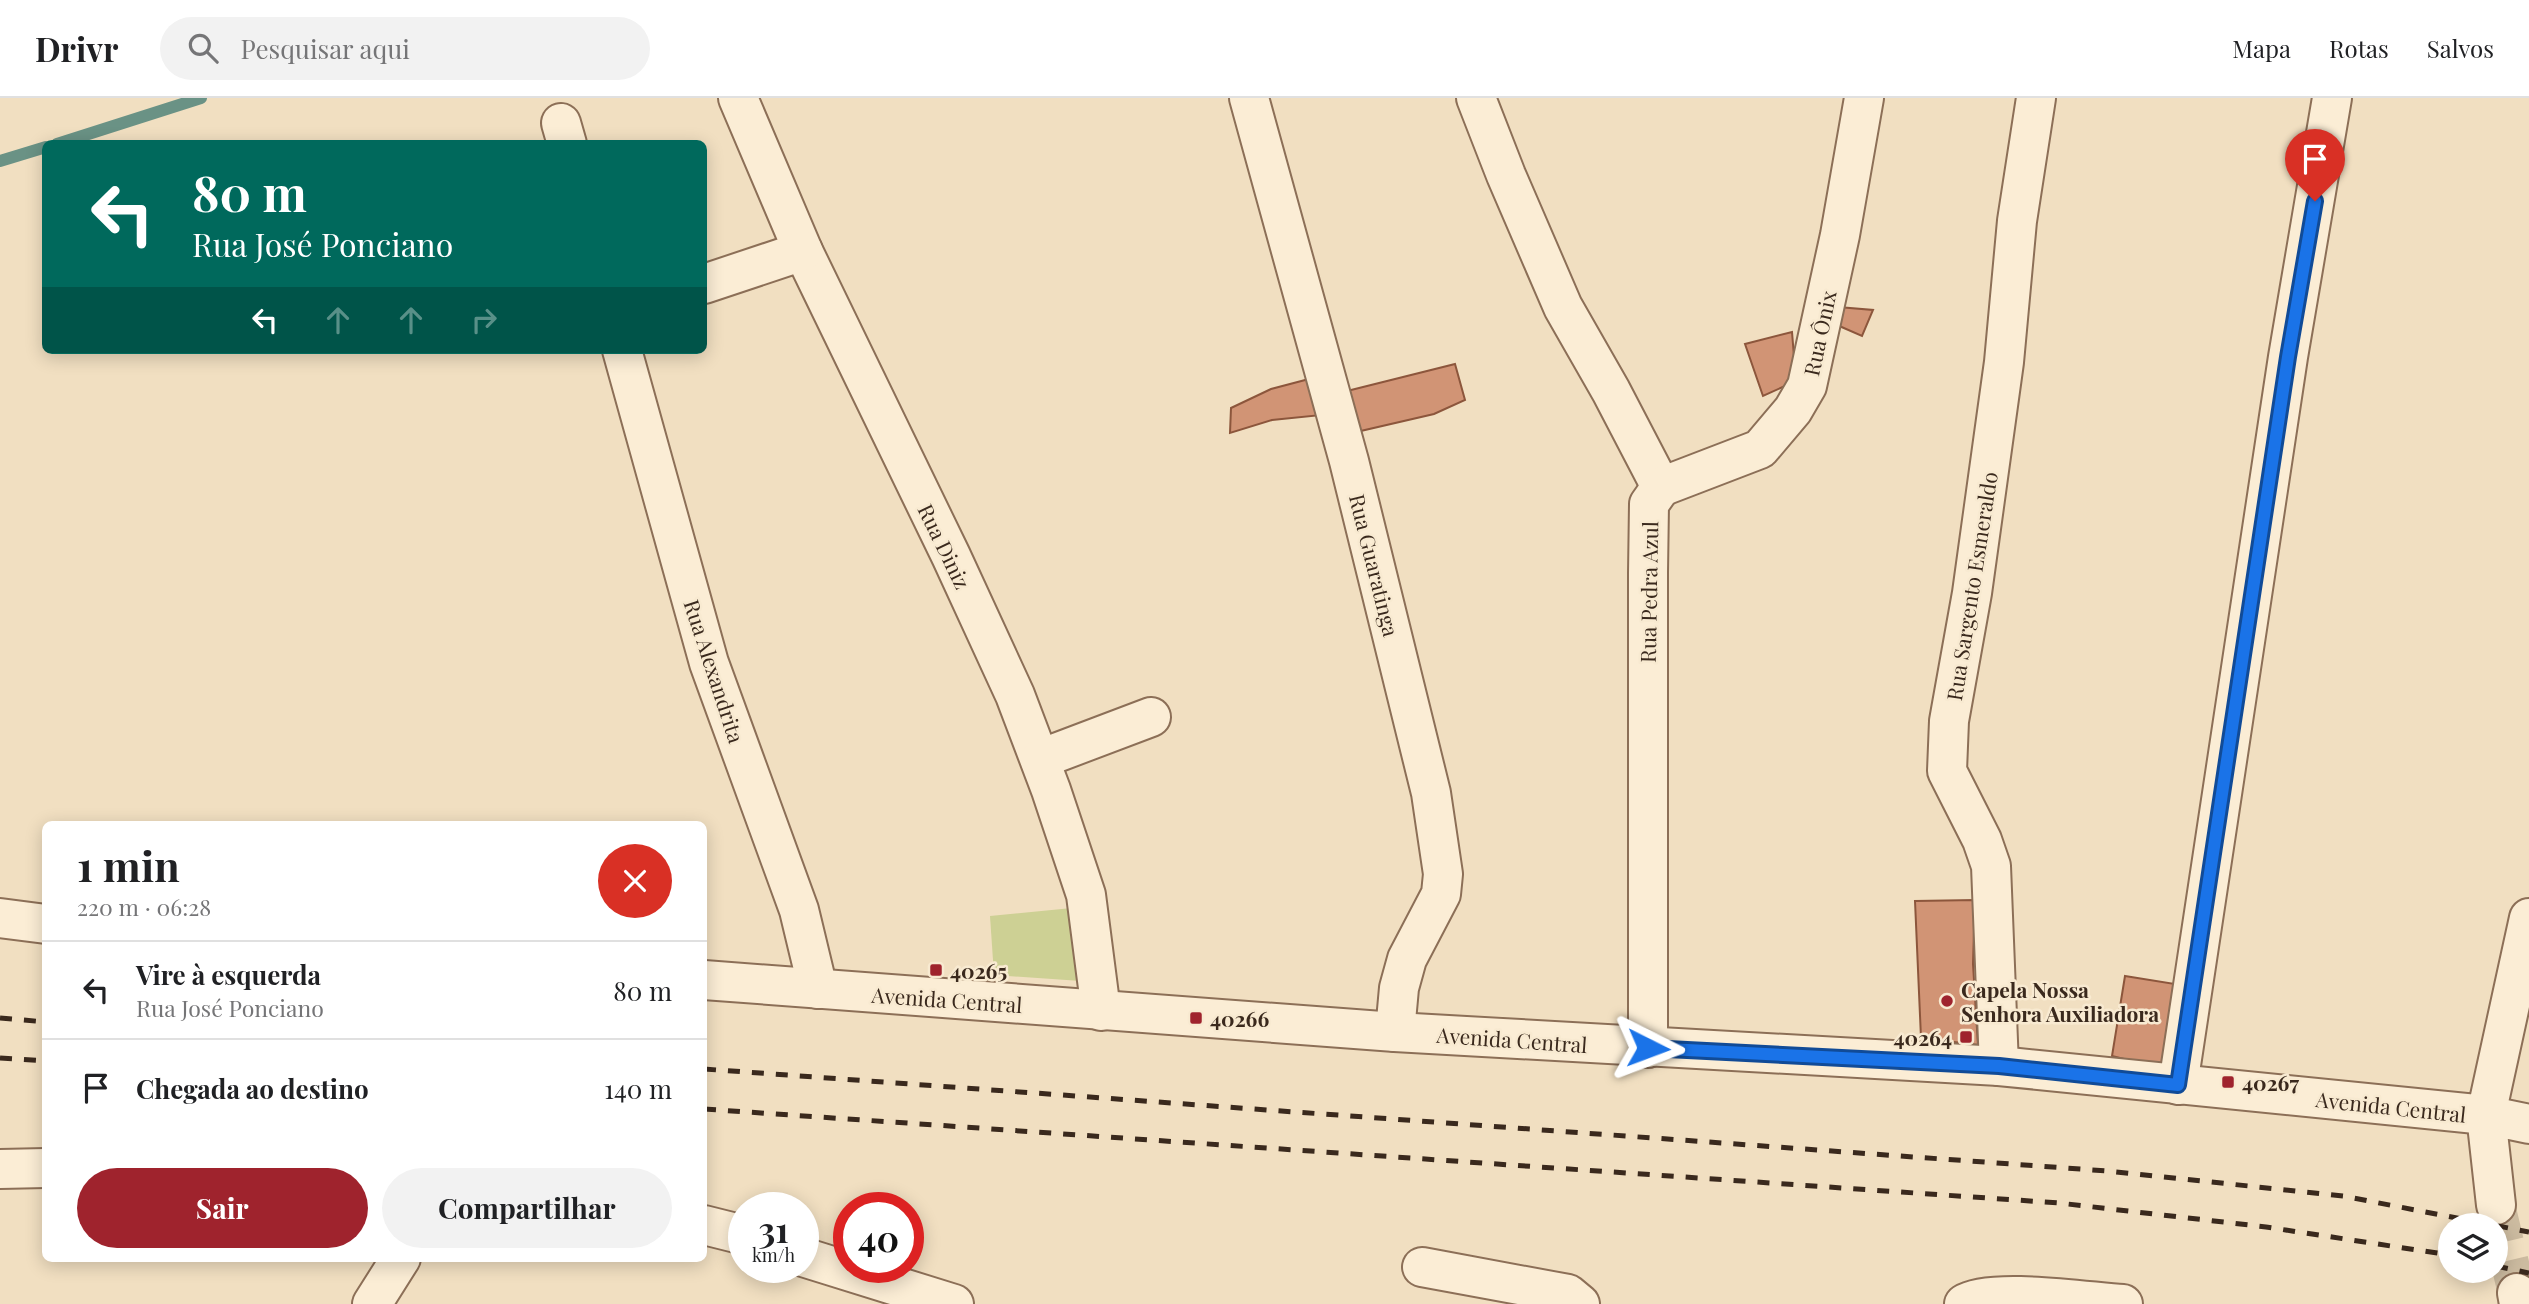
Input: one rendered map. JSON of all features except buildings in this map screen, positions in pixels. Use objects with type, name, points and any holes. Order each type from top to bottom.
[{"type":"street","name":"Rua Diniz","points":[[738,98],[803,251],[1015,695],[1040,759],[1086,895],[1101,1011]]},
{"type":"street","name":"Rua Guaratinga","points":[[1249,98],[1349,461],[1431,793],[1443,874],[1441,894],[1407,959],[1399,988],[1395,1032]]},
{"type":"street","points":[[1476,98],[1563,307],[1661,487]]},
{"type":"street","name":"Rua Ônix","points":[[1661,487],[1760,449],[1793,410],[1807,386],[1840,235],[1864,98]]},
{"type":"street","name":"Rua Sargento Esmeraldo","points":[[1999,1066],[1991,866],[1982,840],[1947,771],[1949,721],[1974,580],[2004,362],[2017,221],[2036,98]]},
{"type":"street","points":[[2178,1085],[2288,357],[2332,98]]},
{"type":"street","points":[[707,283],[803,251]]},
{"type":"street","name":"Rua Alexandrita","points":[[623,354],[709,663],[799,910],[818,989]]},
{"type":"street","name":"Rua Pedra Azul","points":[[1648,1048],[1647,586],[1649,504],[1661,487]]},
{"type":"street","points":[[1040,759],[1151,717]]},
{"type":"street","points":[[0,918],[42,923]]},
{"type":"street","points":[[2496,1205],[2486,1115],[2529,918]]},
{"type":"street","name":"Avenida Central","points":[[707,980],[1395,1032],[1999,1066],[2486,1115],[2529,1124]]},
{"type":"street","points":[[0,1169],[42,1168]]},
{"type":"street","points":[[707,1226],[728,1231]]},
{"type":"street","points":[[372,1304],[398,1262]]},
{"type":"street","points":[[819,1262],[954,1304]]},
{"type":"street","points":[[1422,1267],[1568,1294],[1580,1304]]},
{"type":"street","points":[[1964,1304],[1972,1298],[2013,1296],[2123,1304]]},
{"type":"green space","points":[[1072,908],[1081,981],[994,975],[990,916]]},
{"type":"waterway","points":[[70,140],[201,98]]},
{"type":"waterway","points":[[0,161],[42,148]]},
{"type":"tunnel","points":[[2496,1205],[2517,1293]]},
{"type":"railway","points":[[0,1018],[42,1022]]},
{"type":"railway","points":[[0,1058],[42,1061]]},
{"type":"railway","points":[[707,1069],[2107,1171],[2343,1196],[2529,1232]]},
{"type":"railway","points":[[707,1109],[2059,1203],[2266,1227],[2438,1253]]},
{"type":"railway","points":[[2508,1269],[2529,1273]]},
{"type":"place","name":"40265","points":[[936,970]]},
{"type":"place","name":"Capela Nossa Senhora Auxiliadora","points":[[1947,1001]]},
{"type":"place","name":"40266","points":[[1196,1018]]},
{"type":"place","name":"40264","points":[[1966,1037]]},
{"type":"place","name":"40267","points":[[2228,1082]]},
{"type":"route","points":[[1648,1048],[1999,1066],[2178,1085],[2288,357],[2315,201]]}]
